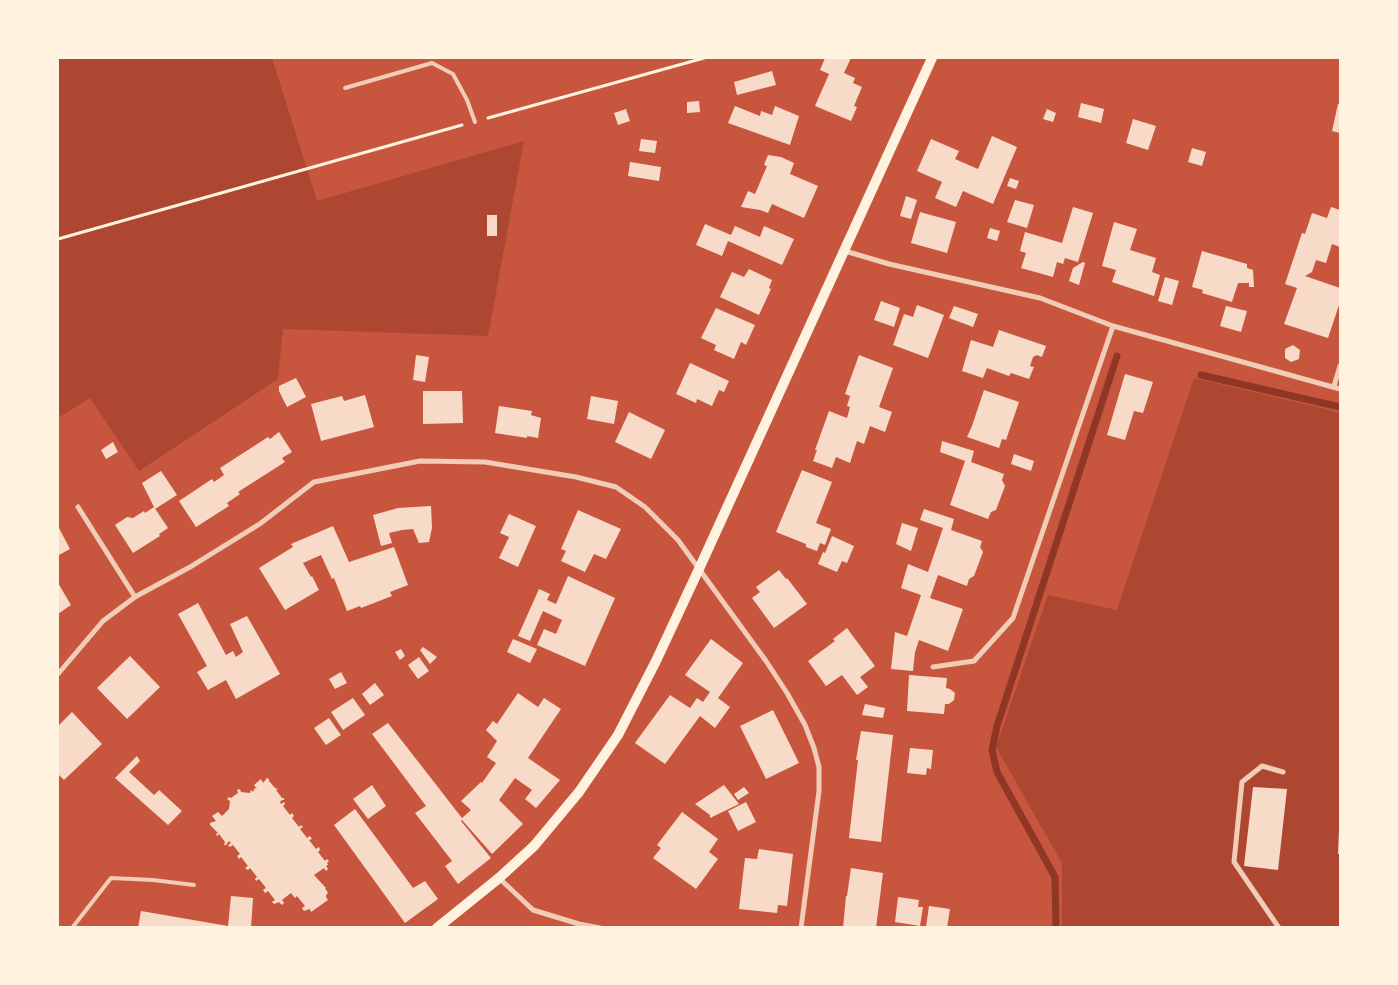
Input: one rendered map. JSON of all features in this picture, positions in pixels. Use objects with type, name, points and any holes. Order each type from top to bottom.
[{"type":"main road","points":[[437,928],[499,878],[540,839],[579,792],[618,735],[700,569],[932,58]]},
{"type":"street","points":[[845,251],[889,264],[1040,298],[1113,326],[1340,389]]},
{"type":"street","points":[[933,668],[974,661],[1013,618],[1113,326]]},
{"type":"street","points":[[1334,386],[1340,366]]},
{"type":"street","points":[[58,674],[103,620],[134,597],[190,567],[261,524],[314,482],[420,461],[485,462],[576,477],[616,487],[645,507],[678,540],[766,660],[805,725],[819,767],[819,790],[801,928]]},
{"type":"street","points":[[78,507],[134,597]]},
{"type":"street","points":[[1279,928],[1234,862],[1242,782],[1262,766],[1283,772]]},
{"type":"street","points":[[499,878],[533,910],[579,924],[600,928]]},
{"type":"lane","points":[[345,88],[432,63],[453,74],[467,100],[475,122]]},
{"type":"lane","points":[[72,928],[110,878],[153,880],[194,885]]},
{"type":"path","points":[[58,239],[704,58]]},
{"type":"shaded area","points":[[58,58],[272,58],[317,201],[524,141],[488,336],[283,329],[278,379],[139,471],[90,398],[58,418]]},
{"type":"shaded area","points":[[1194,378],[1340,414],[1340,927],[1062,927],[1062,863],[996,747],[1048,595],[1117,610]]},
{"type":"building","points":[[825,58],[851,58],[844,73],[855,78],[853,83],[862,87],[854,106],[857,107],[851,121],[815,106],[829,74],[820,70]]},
{"type":"building","points":[[772,71],[776,85],[737,95],[734,82]]},
{"type":"building","points":[[699,101],[700,112],[687,113],[687,102]]},
{"type":"building","points":[[1081,103],[1104,109],[1101,123],[1078,117]]},
{"type":"building","points":[[1338,104],[1340,104],[1340,133],[1332,131]]},
{"type":"building","points":[[735,106],[760,116],[761,111],[772,115],[775,106],[799,116],[790,145],[728,123]]},
{"type":"building","points":[[626,109],[630,121],[618,125],[614,113]]},
{"type":"building","points":[[1047,109],[1056,113],[1053,122],[1043,119]]},
{"type":"building","points":[[1133,119],[1156,126],[1148,150],[1126,143]]},
{"type":"building","points":[[992,136],[1017,147],[993,204],[963,191],[956,207],[935,198],[942,182],[917,171],[931,139],[959,151],[955,159],[978,169]]},
{"type":"building","points":[[641,139],[657,141],[655,153],[639,151]]},
{"type":"building","points":[[1192,148],[1206,152],[1202,166],[1188,162]]},
{"type":"building","points":[[768,155],[781,157],[794,163],[790,174],[818,186],[804,218],[772,204],[768,213],[741,207],[748,191],[755,194],[767,166],[764,165]]},
{"type":"building","points":[[630,162],[661,167],[659,181],[628,176]]},
{"type":"building","points":[[1010,178],[1019,181],[1016,189],[1007,186]]},
{"type":"building","points":[[906,196],[917,200],[911,219],[900,216]]},
{"type":"building","points":[[1015,200],[1034,205],[1027,228],[1007,222]]},
{"type":"building","points":[[1073,207],[1093,213],[1078,262],[1065,258],[1063,264],[1057,262],[1053,277],[1021,268],[1026,253],[1020,251],[1025,232],[1062,243]]},
{"type":"building","points":[[1331,207],[1340,210],[1340,247],[1332,244],[1326,263],[1316,260],[1312,272],[1305,276],[1340,288],[1340,302],[1328,338],[1284,324],[1297,288],[1285,284],[1302,233],[1305,234],[1312,213],[1327,218]]},
{"type":"building","points":[[920,212],[956,222],[947,253],[911,243]]},
{"type":"building","points":[[487,215],[497,215],[497,236],[487,236]]},
{"type":"building","points":[[1114,222],[1137,229],[1130,250],[1156,258],[1152,272],[1160,275],[1154,296],[1112,282],[1116,270],[1102,266]]},
{"type":"building","points":[[705,224],[731,235],[735,226],[760,237],[764,226],[794,239],[782,265],[728,241],[722,256],[696,245]]},
{"type":"building","points":[[990,228],[1000,231],[997,241],[987,238]]},
{"type":"building","points":[[1202,251],[1247,264],[1247,268],[1253,270],[1254,287],[1249,287],[1249,283],[1238,283],[1232,302],[1202,293],[1203,290],[1192,287]]},
{"type":"building","points":[[1083,262],[1085,263],[1079,285],[1069,281],[1073,268]]},
{"type":"building","points":[[749,269],[772,280],[769,288],[771,289],[759,315],[720,297],[732,272],[744,277]]},
{"type":"building","points":[[1165,277],[1179,281],[1172,305],[1158,301]]},
{"type":"building","points":[[881,301],[900,308],[894,327],[874,320]]},
{"type":"building","points":[[917,305],[944,315],[928,358],[893,345],[904,314],[913,317]]},
{"type":"building","points":[[954,306],[978,314],[973,327],[949,318]]},
{"type":"building","points":[[1226,306],[1247,311],[1241,332],[1220,326]]},
{"type":"building","points":[[716,308],[755,325],[746,345],[741,342],[734,359],[714,350],[716,345],[701,338]]},
{"type":"building","points":[[999,330],[1046,346],[1042,357],[1037,355],[1033,357],[1030,366],[1034,367],[1029,379],[1011,373],[1009,376],[987,368],[983,378],[962,371],[971,340],[993,347]]},
{"type":"building","points":[[1293,345],[1300,350],[1299,359],[1291,362],[1285,358],[1285,349]]},
{"type":"building","points":[[416,355],[429,357],[425,382],[413,380]]},
{"type":"building","points":[[859,355],[893,368],[879,407],[892,412],[885,432],[870,426],[864,444],[857,441],[850,463],[836,457],[832,468],[813,461],[817,450],[815,450],[829,411],[847,418],[850,407],[847,406],[850,396],[845,394]]},
{"type":"building","points":[[690,363],[729,381],[724,392],[719,390],[712,406],[697,399],[696,403],[676,394]]},
{"type":"building","points":[[1125,374],[1153,382],[1143,413],[1134,411],[1125,440],[1107,435]]},
{"type":"building","points":[[296,378],[306,397],[287,407],[279,391],[279,386]]},
{"type":"building","points":[[984,390],[1019,402],[1006,440],[1002,439],[999,448],[967,437]]},
{"type":"building","points":[[423,391],[462,391],[463,423],[423,424]]},
{"type":"building","points":[[365,395],[374,427],[321,441],[311,404],[342,396],[344,401]]},
{"type":"building","points":[[591,396],[618,401],[614,424],[587,419]]},
{"type":"building","points":[[499,406],[532,411],[531,415],[541,418],[538,438],[495,433]]},
{"type":"building","points":[[629,412],[665,430],[651,459],[615,442]]},
{"type":"building","points":[[279,432],[292,452],[282,458],[285,462],[238,492],[240,494],[227,503],[229,506],[196,527],[179,501],[212,479],[214,482],[224,475],[220,468]]},
{"type":"building","points":[[942,441],[974,451],[971,462],[1004,474],[1002,480],[1005,486],[996,510],[991,512],[988,519],[950,505],[965,461],[940,452]]},
{"type":"building","points":[[113,442],[118,452],[106,459],[101,450]]},
{"type":"building","points":[[1014,454],[1034,461],[1031,471],[1011,464]]},
{"type":"building","points":[[802,470],[832,482],[816,523],[831,529],[825,545],[820,543],[817,551],[806,547],[806,544],[776,532]]},
{"type":"building","points":[[161,471],[177,495],[155,509],[142,483]]},
{"type":"building","points":[[431,506],[432,528],[429,542],[419,543],[413,529],[389,533],[392,543],[381,546],[373,515],[398,508]]},
{"type":"building","points":[[154,507],[168,528],[159,534],[160,536],[133,553],[115,525],[127,517],[133,518]]},
{"type":"building","points":[[924,509],[954,519],[951,530],[982,541],[980,547],[983,552],[974,576],[969,579],[967,586],[938,575],[930,598],[963,609],[948,651],[919,640],[915,652],[913,671],[891,669],[895,632],[907,636],[921,595],[901,588],[908,564],[928,572],[943,528],[920,520]]},
{"type":"building","points":[[578,510],[621,529],[606,559],[594,554],[585,572],[561,561],[566,551],[561,549]]},
{"type":"building","points":[[509,514],[536,526],[518,567],[499,558],[509,537],[500,533]]},
{"type":"building","points":[[902,523],[918,528],[911,551],[896,544]]},
{"type":"building","points":[[333,526],[349,562],[394,547],[408,585],[390,592],[392,596],[361,608],[360,606],[347,611],[334,578],[332,579],[321,555],[303,563],[319,590],[285,610],[259,568],[293,547],[291,544]]},
{"type":"building","points":[[58,529],[70,549],[59,555]]},
{"type":"building","points":[[832,536],[854,546],[847,563],[842,561],[837,572],[818,564]]},
{"type":"building","points":[[779,570],[807,604],[774,628],[752,598],[760,592],[756,587]]},
{"type":"building","points":[[568,576],[615,598],[585,666],[537,645],[544,629],[556,634],[562,620],[543,611],[530,641],[518,636],[539,589],[550,594],[547,600],[556,604]]},
{"type":"building","points":[[58,583],[71,605],[58,614]]},
{"type":"building","points":[[198,603],[226,655],[233,651],[236,657],[243,652],[230,624],[247,616],[280,674],[236,699],[226,680],[208,690],[197,672],[207,666],[178,614]]},
{"type":"building","points":[[847,628],[875,666],[860,677],[868,687],[857,695],[842,675],[826,686],[808,661],[835,641],[833,639]]},
{"type":"building","points":[[513,639],[537,649],[530,663],[507,652]]},
{"type":"building","points":[[711,639],[743,663],[718,698],[730,707],[715,728],[700,716],[665,764],[635,743],[670,695],[690,708],[697,698],[703,702],[710,692],[685,675]]},
{"type":"building","points":[[423,647],[437,657],[430,664],[420,650]]},
{"type":"building","points":[[401,649],[405,656],[400,660],[395,652]]},
{"type":"building","points":[[130,656],[160,687],[127,719],[97,688]]},
{"type":"building","points":[[419,657],[429,671],[418,679],[408,665]]},
{"type":"building","points":[[341,672],[347,683],[335,689],[329,679]]},
{"type":"building","points":[[909,675],[947,678],[946,688],[955,693],[954,700],[949,704],[945,704],[944,714],[907,711]]},
{"type":"building","points":[[375,683],[384,695],[370,705],[362,694]]},
{"type":"building","points":[[518,693],[538,707],[544,698],[561,709],[528,758],[560,780],[536,808],[525,799],[532,790],[515,778],[499,800],[523,824],[492,854],[461,821],[491,858],[458,884],[445,866],[452,861],[415,813],[426,806],[372,734],[388,723],[462,818],[471,810],[461,801],[482,783],[496,763],[487,757],[497,741],[486,730],[493,721],[497,724]]},
{"type":"building","points":[[353,698],[365,715],[343,730],[331,712]]},
{"type":"building","points":[[865,704],[885,708],[883,718],[862,715]]},
{"type":"building","points":[[773,710],[799,763],[766,779],[740,726]]},
{"type":"building","points":[[72,712],[102,744],[64,780],[58,774],[58,726]]},
{"type":"building","points":[[329,718],[341,735],[326,745],[314,728]]},
{"type":"building","points":[[861,731],[893,735],[881,842],[849,838],[858,760],[856,760]]},
{"type":"building","points":[[910,748],[933,750],[931,769],[927,768],[926,775],[907,773]]},
{"type":"building","points":[[137,756],[140,761],[129,772],[154,795],[159,790],[182,811],[168,825],[115,778]]},
{"type":"building","points":[[267,778],[278,789],[276,790],[282,798],[284,798],[280,802],[281,804],[284,802],[283,806],[290,815],[292,813],[294,816],[292,818],[299,827],[301,825],[303,827],[300,829],[307,838],[310,836],[312,839],[309,840],[316,849],[319,847],[320,850],[318,852],[325,861],[327,859],[329,861],[326,871],[324,868],[314,875],[326,888],[328,900],[311,912],[310,909],[304,911],[302,908],[305,906],[297,896],[295,898],[291,893],[282,900],[284,903],[282,905],[279,902],[274,904],[272,902],[275,900],[268,891],[265,893],[263,890],[266,888],[259,879],[256,881],[257,877],[250,868],[248,870],[245,868],[248,866],[241,857],[239,859],[237,856],[240,854],[233,845],[230,847],[228,845],[231,843],[229,841],[224,845],[225,842],[219,834],[217,836],[216,834],[218,833],[210,825],[210,823],[216,821],[212,816],[218,812],[222,816],[229,809],[230,801],[227,799],[238,793],[237,790],[240,789],[241,792],[250,793],[251,790],[253,792],[255,788],[257,789],[254,785],[261,779],[263,783]]},
{"type":"building","points":[[372,785],[386,806],[368,819],[353,799]]},
{"type":"building","points":[[724,785],[739,804],[710,818],[710,815],[695,804]]},
{"type":"building","points":[[744,787],[749,793],[738,800],[734,794]]},
{"type":"building","points":[[1253,787],[1287,789],[1278,870],[1244,866]]},
{"type":"building","points":[[746,802],[756,822],[738,831],[728,811]]},
{"type":"building","points":[[355,809],[413,888],[425,881],[438,899],[405,923],[334,825]]},
{"type":"building","points":[[682,812],[718,839],[709,852],[718,859],[696,889],[653,858],[661,848],[657,845]]},
{"type":"building","points":[[1339,829],[1340,854],[1338,854]]},
{"type":"building","points":[[759,849],[793,854],[787,906],[778,905],[777,913],[739,909],[745,858],[757,859]]},
{"type":"building","points":[[851,868],[883,873],[876,928],[843,928]]},
{"type":"building","points":[[231,896],[253,898],[251,928],[138,928],[141,911],[228,926]]},
{"type":"building","points":[[898,897],[919,900],[918,907],[923,907],[920,926],[895,922]]},
{"type":"building","points":[[929,906],[950,909],[947,928],[926,927]]},
{"type":"waterway","points":[[1056,928],[1055,877],[997,772],[992,750],[997,726],[1117,356]]},
{"type":"waterway","points":[[1201,375],[1340,407]]}]
